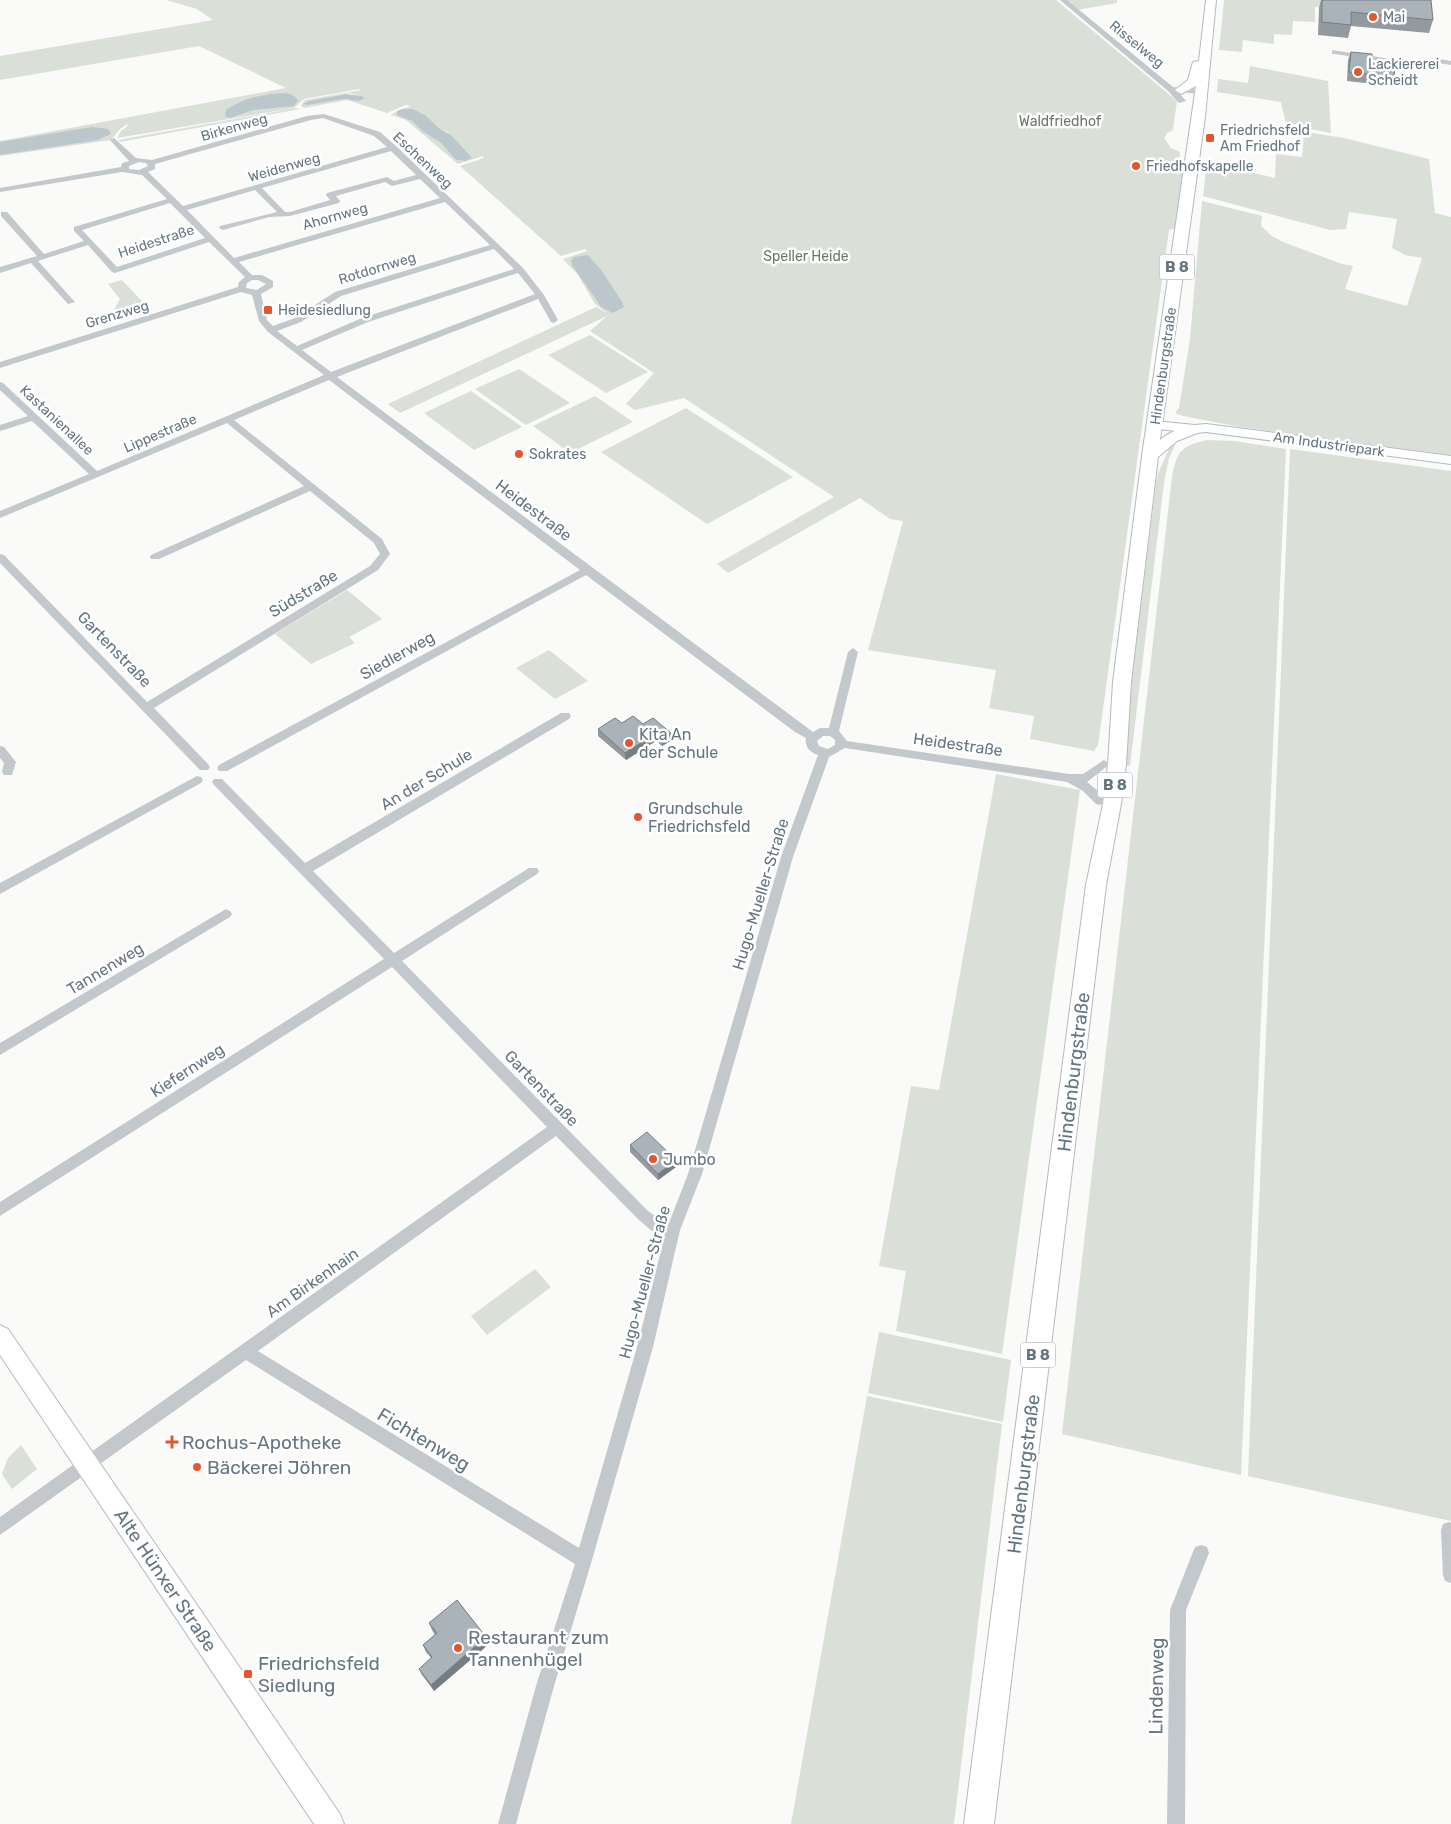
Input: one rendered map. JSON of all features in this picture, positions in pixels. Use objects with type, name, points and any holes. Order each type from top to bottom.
[{"type":"main road","name":"Hindenburgstraße","points":[[979,1824],[1096,885],[1112,804],[1117,765],[1122,682],[1150,456],[1202,92],[1211,0]]},
{"type":"main road","name":"Hindenburgstraße","points":[[1178,93],[1194,82],[1198,58],[1205,50]]},
{"type":"main road","points":[[1150,456],[1172,438],[1200,429]]},
{"type":"main road","name":"Hindenburgstraße","points":[[1096,885],[1100,801],[1104,764],[1122,682]]},
{"type":"street","name":"Risselweg","points":[[1063,0],[1178,93]]},
{"type":"street","points":[[1334,52],[1411,64],[1439,61],[1451,63]]},
{"type":"street","points":[[1178,93],[1202,92]]},
{"type":"street","name":"Eschenweg","points":[[324,116],[377,134],[471,220],[496,246]]},
{"type":"street","name":"Birkenweg","points":[[151,163],[310,118],[324,116]]},
{"type":"street","points":[[114,140],[134,161]]},
{"type":"street","name":"Weidenweg","points":[[181,210],[393,148]]},
{"type":"street","points":[[0,190],[124,169],[131,173],[144,172],[150,169],[151,163],[146,160],[134,161],[125,165],[124,169]]},
{"type":"street","name":"Heidestraße","points":[[144,172],[250,278],[263,278],[270,283],[265,290],[256,292],[263,321],[272,330],[587,570],[799,729],[813,736],[811,740],[813,747],[825,753]]},
{"type":"street","points":[[223,228],[269,215],[284,215],[336,201],[330,195],[387,179],[392,184],[422,176]]},
{"type":"street","points":[[257,188],[284,215]]},
{"type":"street","name":"Ahornweg","points":[[232,261],[446,198]]},
{"type":"street","name":"Heidestraße","points":[[172,200],[77,229],[115,270],[211,239]]},
{"type":"street","points":[[4,214],[71,302]]},
{"type":"street","points":[[0,270],[90,242]]},
{"type":"street","points":[[496,246],[520,270],[540,296],[554,320]]},
{"type":"street","name":"Rotdornweg","points":[[272,330],[298,320],[338,294],[496,246]]},
{"type":"street","points":[[296,349],[365,320],[520,270]]},
{"type":"street","points":[[250,278],[243,282],[240,287],[256,292]]},
{"type":"street","name":"Grenzweg","points":[[0,365],[242,289]]},
{"type":"street","points":[[330,376],[540,296]]},
{"type":"street","name":"Lippestraße","points":[[0,515],[330,376]]},
{"type":"street","name":"Kastanienallee","points":[[0,385],[96,475]]},
{"type":"street","points":[[0,428],[34,417]]},
{"type":"street","name":"Südstraße","points":[[147,707],[374,568],[385,554],[378,541],[229,420]]},
{"type":"street","name":"Am Industriepark","points":[[1155,421],[1200,429],[1451,460]]},
{"type":"street","points":[[155,557],[310,487]]},
{"type":"street","name":"Gartenstraße","points":[[0,557],[204,767]]},
{"type":"street","name":"Siedlerweg","points":[[223,768],[587,570]]},
{"type":"street","points":[[833,733],[853,652]]},
{"type":"street","name":"An der Schule","points":[[304,870],[565,716]]},
{"type":"street","points":[[813,736],[820,732],[833,733],[840,737],[842,744],[834,752],[825,753]]},
{"type":"street","name":"Heidestraße","points":[[842,744],[1069,778],[1086,778],[1104,764]]},
{"type":"street","points":[[0,750],[10,762],[8,772]]},
{"type":"street","name":"Hugo-Mueller-Straße","points":[[507,1824],[545,1686],[584,1560],[645,1347],[674,1230],[695,1174],[787,857],[825,753]]},
{"type":"street","points":[[211,765],[223,768],[225,773],[218,782],[203,784],[197,780],[196,776],[204,767],[211,765]]},
{"type":"street","name":"Heidestraße","points":[[1069,778],[1089,789],[1100,801]]},
{"type":"street","points":[[0,889],[197,780]]},
{"type":"street","name":"Gartenstraße","points":[[218,782],[643,1215],[658,1227],[674,1230]]},
{"type":"street","points":[[393,959],[533,871]]},
{"type":"street","name":"Tannenweg","points":[[0,1050],[226,914]]},
{"type":"street","name":"Kiefernweg","points":[[0,1210],[393,959]]},
{"type":"street","name":"Am Birkenhain","points":[[0,1526],[556,1128]]},
{"type":"street","name":"Alte Hünxer Straße","points":[[0,1336],[330,1824]]},
{"type":"street","name":"Fichtenweg","points":[[245,1351],[584,1560]]},
{"type":"street","points":[[1449,1530],[1451,1575]]},
{"type":"street","name":"Lindenweg","points":[[1176,1824],[1178,1610],[1201,1553]]},
{"type":"green space","name":"Speller Heide","points":[[166,0],[1056,0],[1177,101],[1173,130],[1167,133],[1164,138],[1171,148],[1180,152],[1179,160],[1184,176],[1177,228],[1169,230],[1098,745],[1094,751],[1030,739],[1034,716],[989,708],[996,670],[868,650],[903,521],[890,519],[860,498],[728,573],[717,564],[834,497],[684,398],[635,410],[626,404],[654,373],[590,331],[607,316],[400,413],[388,404],[596,307],[607,313],[595,304],[578,275],[563,259],[587,251],[585,249],[561,256],[460,166],[484,158],[483,156],[458,164],[406,120],[391,115],[397,111],[397,113],[412,121],[422,131],[441,143],[456,160],[465,161],[448,132],[439,128],[425,115],[413,109],[402,109],[411,106],[406,105],[387,113],[347,100],[304,108],[301,105],[305,100],[361,90],[359,89],[304,99],[294,108],[117,138],[121,131],[128,126],[127,124],[111,140],[0,156],[0,141],[286,88],[199,46],[0,80],[0,56],[213,20],[197,9]],"holes":[[[349,93],[365,97],[354,100],[344,99],[305,105],[305,102],[308,101]],[[602,271],[623,303],[624,306],[596,300],[583,280]]]},
{"type":"green space","points":[[1065,0],[1117,0],[1117,3],[1077,10]]},
{"type":"green space","points":[[1224,0],[1328,0],[1327,8],[1315,7],[1315,22],[1293,21],[1292,35],[1274,34],[1274,44],[1243,40],[1242,52],[1219,50]]},
{"type":"green space","points":[[1250,66],[1328,81],[1331,133],[1286,124],[1281,102],[1217,92],[1218,79],[1248,83]]},
{"type":"green space","points":[[296,108],[300,109],[120,142],[118,140]]},
{"type":"green space","points":[[1312,133],[1344,138],[1429,159],[1435,213],[1451,217],[1451,455],[1240,427],[1175,413],[1179,408],[1190,339],[1202,201],[1262,216],[1261,226],[1272,236],[1342,264],[1353,266],[1345,289],[1407,306],[1422,258],[1405,255],[1392,248],[1397,219],[1349,212],[1346,229],[1330,230],[1203,196],[1207,162],[1275,178],[1276,154],[1302,157],[1304,135]]},
{"type":"green space","points":[[122,280],[151,311],[108,322],[120,299],[108,284]]},
{"type":"green space","points":[[590,335],[648,372],[606,393],[548,355]]},
{"type":"green space","points":[[519,369],[570,403],[526,425],[475,389]]},
{"type":"green space","points":[[471,391],[522,427],[474,450],[424,413]]},
{"type":"green space","points":[[595,396],[633,422],[570,453],[533,426]]},
{"type":"green space","points":[[686,408],[793,477],[707,524],[601,452]]},
{"type":"green space","points":[[1207,440],[1234,441],[1286,449],[1241,1475],[1062,1434],[1172,477],[1178,455],[1186,447]]},
{"type":"green space","points":[[1174,441],[1175,445],[1169,458],[1164,483],[1130,766],[1121,764],[1157,476]]},
{"type":"green space","points":[[1290,449],[1451,471],[1451,1521],[1248,1476]]},
{"type":"green space","points":[[347,590],[382,619],[349,637],[355,643],[311,664],[275,634]]},
{"type":"green space","points":[[549,650],[588,681],[555,699],[516,668]]},
{"type":"green space","points":[[996,774],[1080,790],[1002,1354],[896,1331],[906,1271],[879,1266],[911,1086],[939,1090]]},
{"type":"green space","points":[[535,1269],[551,1287],[487,1335],[471,1316]]},
{"type":"green space","points":[[879,1332],[1011,1360],[1003,1422],[868,1393]]},
{"type":"green space","points":[[867,1396],[1002,1424],[954,1824],[791,1824]]},
{"type":"green space","points":[[21,1445],[37,1469],[12,1489],[2,1474],[8,1458]]},
{"type":"shaded area","points":[[287,93],[297,99],[298,101],[294,106],[253,110],[230,118],[225,116],[226,110],[247,99],[263,95]]},
{"type":"shaded area","points":[[346,94],[365,98],[359,101],[344,99],[303,104],[308,101]]},
{"type":"shaded area","points":[[413,109],[425,115],[439,128],[451,135],[472,158],[465,161],[456,160],[441,143],[422,131],[412,121],[397,115],[397,111]]},
{"type":"shaded area","points":[[92,127],[108,129],[111,134],[98,140],[0,155],[0,142]]},
{"type":"shaded area","points":[[588,255],[602,271],[624,307],[613,313],[601,307],[571,261],[574,257]]},
{"type":"building","points":[[1322,0],[1431,0],[1433,20],[1351,12],[1351,25],[1322,22]]},
{"type":"building","points":[[1351,52],[1372,54],[1372,63],[1395,65],[1394,77],[1349,72]]},
{"type":"building","name":"Kita An der Schule","points":[[633,716],[643,724],[653,718],[671,733],[662,739],[655,734],[625,753],[598,729],[615,718],[622,723]]},
{"type":"building","name":"Jumbo","points":[[647,1132],[676,1160],[658,1174],[630,1145]]},
{"type":"building","name":"Restaurant zum Tannenhügel","points":[[457,1600],[486,1637],[431,1685],[419,1669],[432,1657],[423,1645],[437,1633],[429,1623]]},
{"type":"place","name":"Mai","points":[[1373,17]]},
{"type":"place","name":"Lackiererei Scheidt","points":[[1358,72]]},
{"type":"place","name":"Friedrichsfeld Am Friedhof","points":[[1210,138]]},
{"type":"place","name":"Friedhofskapelle","points":[[1136,166]]},
{"type":"place","name":"Heidesiedlung","points":[[268,310]]},
{"type":"place","name":"Sokrates","points":[[519,454]]},
{"type":"place","name":"Kita An der Schule","points":[[629,743]]},
{"type":"place","name":"Grundschule Friedrichsfeld","points":[[638,817]]},
{"type":"place","name":"Jumbo","points":[[653,1159]]},
{"type":"place","name":"Rochus-Apotheke","points":[[172,1442]]},
{"type":"place","name":"Bäckerei Jöhren","points":[[197,1467]]},
{"type":"place","name":"Restaurant zum Tannenhügel","points":[[458,1648]]},
{"type":"place","name":"Friedrichsfeld Siedlung","points":[[248,1674]]},
{"type":"park label","name":"Waldfriedhof","points":[[1060,121]]}]
